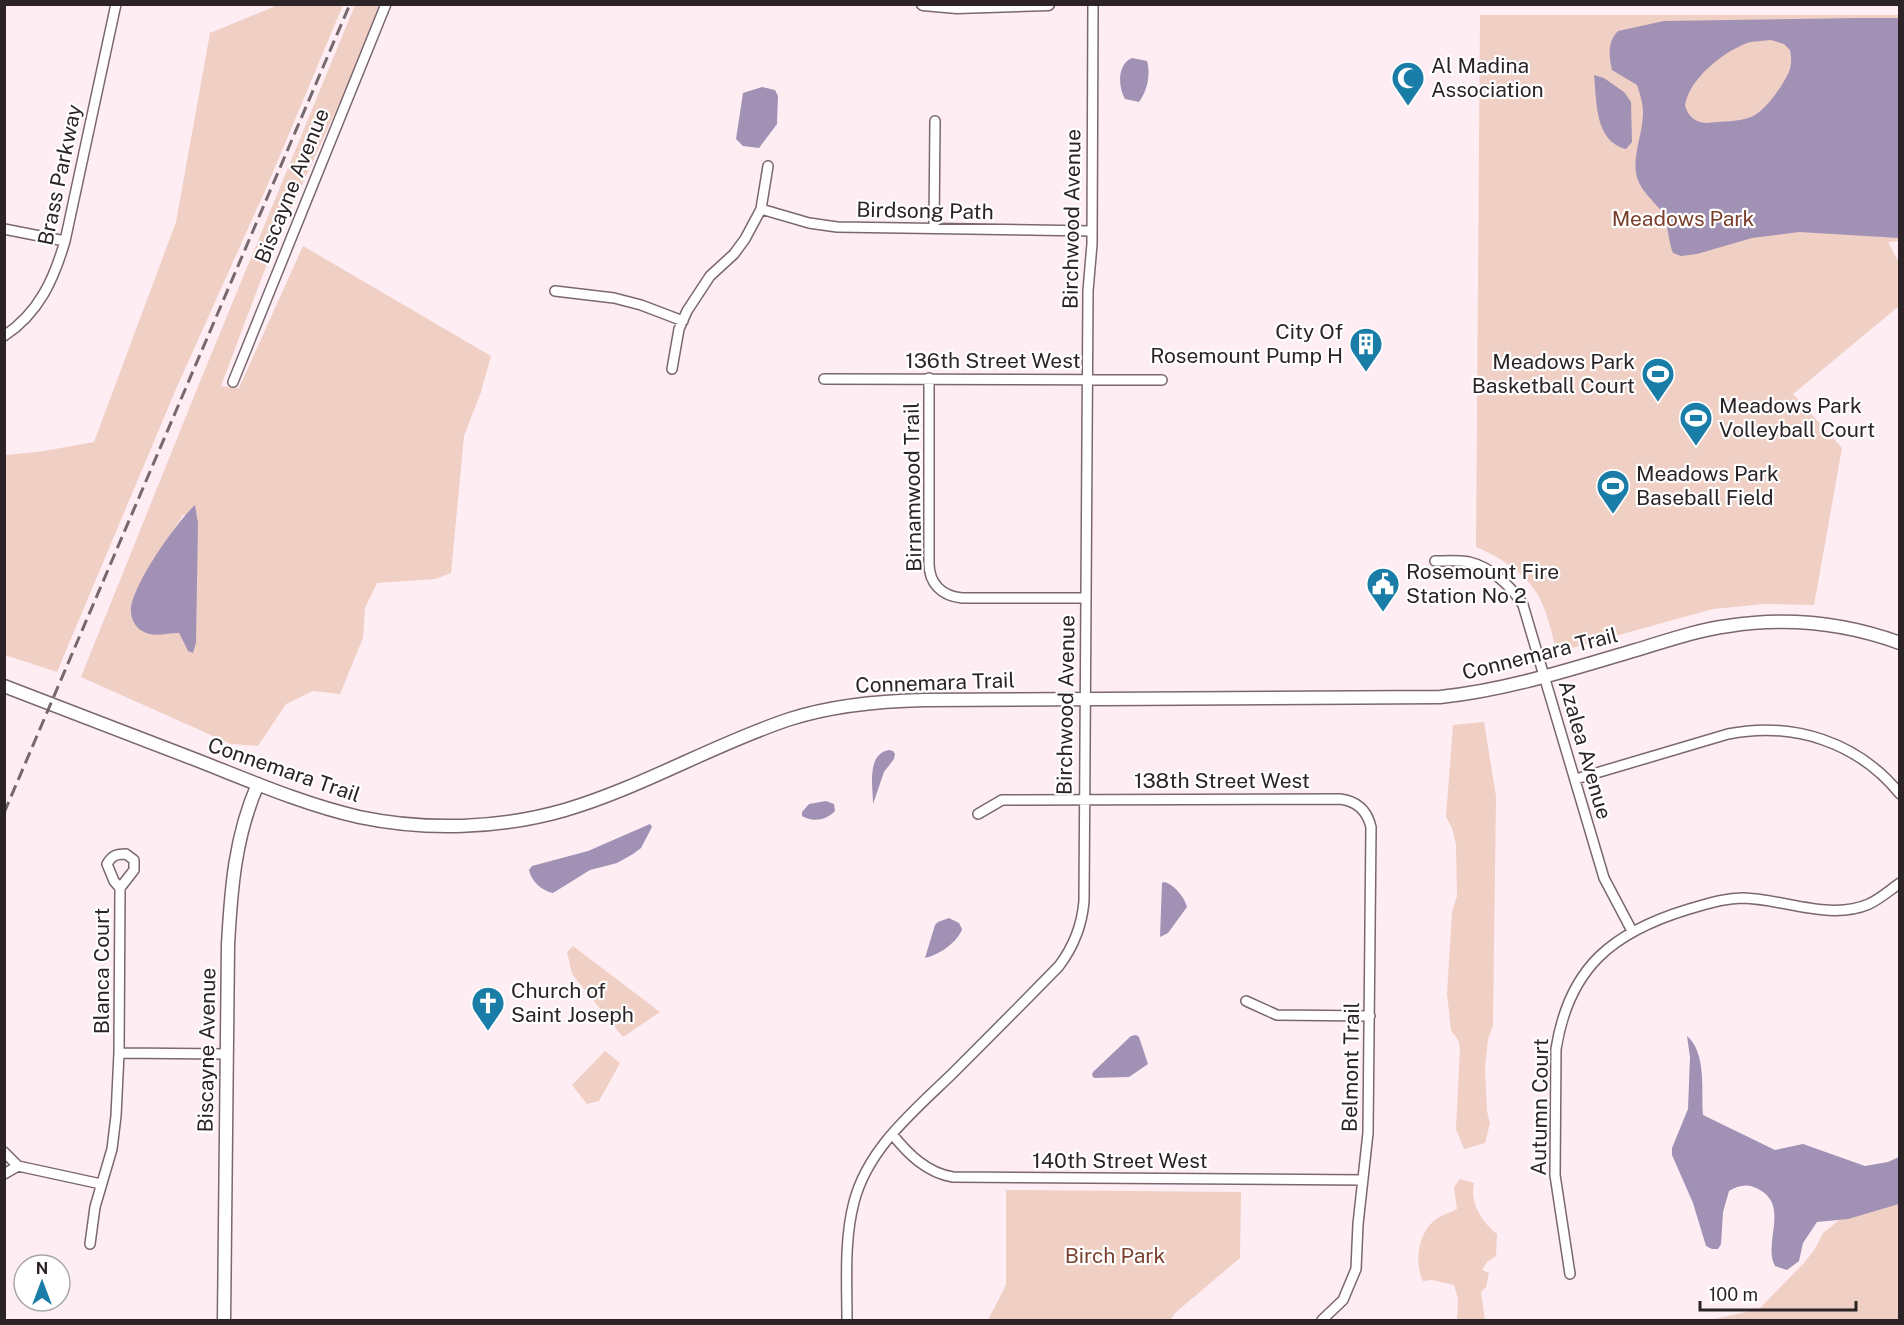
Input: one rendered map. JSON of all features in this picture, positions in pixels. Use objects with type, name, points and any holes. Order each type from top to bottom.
[{"type":"street","name":"Brass Parkway","points":[[4,336],[24,320],[44,294],[57,269],[116,4]]},
{"type":"street","name":"Biscayne Avenue","points":[[233,382],[386,4]]},
{"type":"street","points":[[922,4],[957,7],[1048,4]]},
{"type":"street","name":"Birchwood Avenue","points":[[847,1320],[848,1239],[854,1202],[869,1166],[892,1134],[1059,966],[1073,945],[1080,929],[1083,909],[1087,380],[1088,291],[1092,231],[1093,4]]},
{"type":"street","points":[[934,228],[935,121]]},
{"type":"street","points":[[672,369],[675,345],[683,321],[703,285],[745,239],[761,209],[768,166]]},
{"type":"street","name":"Birdsong Path","points":[[761,209],[809,223],[837,227],[1092,231]]},
{"type":"street","points":[[4,229],[65,241]]},
{"type":"street","points":[[555,291],[614,298],[641,305],[683,321]]},
{"type":"street","name":"Birnamwood Trail","points":[[929,378],[929,563],[934,584],[946,594],[962,598],[1085,598]]},
{"type":"street","name":"136th Street West","points":[[824,379],[1162,380]]},
{"type":"street","name":"Azalea Avenue","points":[[1435,561],[1478,565],[1514,592],[1526,612],[1606,885],[1632,931]]},
{"type":"street","name":"Connemara Trail","points":[[4,686],[323,807],[382,821],[449,826],[491,824],[535,817],[575,806],[766,728],[822,711],[886,701],[1440,697],[1481,692],[1545,677],[1694,633],[1745,624],[1780,622],[1830,626],[1869,633],[1899,643]]},
{"type":"street","points":[[1576,778],[1728,734],[1748,730],[1774,730],[1817,737],[1848,750],[1877,770],[1899,794]]},
{"type":"street","name":"Biscayne Avenue","points":[[224,1320],[230,897],[240,833],[258,784]]},
{"type":"street","name":"138th Street West","points":[[978,814],[1002,800],[1340,799],[1358,805]]},
{"type":"street","name":"Belmont Trail","points":[[1322,1320],[1342,1300],[1356,1269],[1358,1224],[1368,1133],[1371,826],[1367,814],[1358,805]]},
{"type":"street","name":"Autumn Court","points":[[1570,1274],[1556,1175],[1556,1065],[1559,1031],[1569,1000],[1584,974],[1603,953],[1632,931],[1662,917],[1731,898],[1827,910],[1848,910],[1870,904],[1899,883]]},
{"type":"street","name":"Blanca Court","points":[[90,1244],[95,1206],[115,1131],[119,1053],[120,888]]},
{"type":"street","points":[[1246,1001],[1277,1015],[1370,1016]]},
{"type":"street","points":[[119,1053],[227,1054]]},
{"type":"street","name":"140th Street West","points":[[892,1134],[926,1167],[953,1177],[1363,1180]]},
{"type":"street","points":[[4,1152],[18,1166],[101,1184]]},
{"type":"street","points":[[4,1174],[18,1166]]},
{"type":"green space","points":[[278,5],[343,5],[268,184],[176,389],[57,672],[5,655],[5,455],[38,452],[94,442],[176,222],[210,33]]},
{"type":"green space","points":[[355,5],[379,5],[361,56],[273,248],[221,386],[239,388],[303,246],[491,356],[481,392],[464,436],[451,573],[435,579],[377,583],[365,608],[363,638],[340,694],[313,691],[286,704],[258,746],[231,744],[81,677]],"holes":[[[197,513],[196,643],[193,653],[188,651],[179,633],[174,633],[135,593],[183,515]]]},
{"type":"green space","name":"Meadows Park","points":[[1480,15],[1899,15],[1899,241],[1888,242],[1899,263],[1899,306],[1793,394],[1842,448],[1814,605],[1764,604],[1713,609],[1561,651],[1556,648],[1544,608],[1533,587],[1511,566],[1476,547]]},
{"type":"green space","points":[[1484,722],[1496,796],[1493,1025],[1488,1039],[1485,1069],[1487,1111],[1490,1123],[1485,1143],[1464,1149],[1456,1129],[1460,1048],[1451,1030],[1447,994],[1452,912],[1457,896],[1456,845],[1452,828],[1446,817],[1453,725]]},
{"type":"green space","points":[[573,946],[660,1012],[623,1037],[572,974],[567,952]]},
{"type":"green space","points":[[605,1051],[620,1063],[599,1101],[587,1104],[572,1085]]},
{"type":"green space","points":[[1460,1179],[1474,1183],[1473,1191],[1478,1212],[1497,1234],[1496,1256],[1487,1262],[1482,1270],[1489,1273],[1486,1287],[1481,1292],[1485,1320],[1457,1320],[1458,1299],[1454,1285],[1432,1280],[1423,1281],[1420,1274],[1418,1257],[1421,1240],[1437,1218],[1457,1209],[1454,1187]]},
{"type":"green space","name":"Birch Park","points":[[1006,1190],[1241,1192],[1240,1258],[1175,1313],[1170,1320],[988,1320],[1006,1285]]},
{"type":"green space","points":[[1899,1204],[1899,1320],[1710,1320],[1759,1309],[1803,1264],[1815,1249],[1823,1233],[1839,1220]]},
{"type":"shaded area","points":[[1899,18],[1899,238],[1799,232],[1752,238],[1697,254],[1681,256],[1673,253],[1664,216],[1643,190],[1636,173],[1635,166],[1643,113],[1637,85],[1612,70],[1610,55],[1610,45],[1618,31],[1664,21]],"holes":[[[1771,40],[1784,44],[1790,50],[1790,69],[1774,96],[1756,114],[1741,120],[1708,123],[1700,122],[1690,116],[1685,105],[1693,85],[1708,68],[1727,53],[1750,42]]]},
{"type":"shaded area","points":[[1132,58],[1147,61],[1149,72],[1144,93],[1139,102],[1125,99],[1120,82],[1121,70]]},
{"type":"shaded area","points":[[1594,75],[1604,78],[1624,92],[1631,102],[1632,142],[1626,149],[1616,145],[1603,129],[1597,108]]},
{"type":"shaded area","points":[[762,87],[775,90],[778,96],[777,124],[759,148],[743,146],[736,139],[743,93]]},
{"type":"shaded area","points":[[195,505],[198,523],[196,643],[193,653],[188,651],[179,633],[156,635],[140,630],[131,612],[132,601],[146,572],[167,539]]},
{"type":"shaded area","points":[[889,750],[895,754],[894,759],[884,772],[873,804],[874,764],[882,753]]},
{"type":"shaded area","points":[[826,801],[834,804],[835,811],[827,817],[814,820],[802,816],[802,812],[809,804]]},
{"type":"shaded area","points":[[650,824],[652,827],[641,848],[633,854],[617,863],[590,870],[553,893],[538,885],[530,874],[529,870],[532,866],[588,851]]},
{"type":"shaded area","points":[[1162,883],[1172,885],[1187,907],[1168,933],[1160,937]]},
{"type":"shaded area","points":[[949,918],[959,923],[962,929],[960,934],[947,947],[925,958],[935,925]]},
{"type":"shaded area","points":[[1131,1036],[1139,1037],[1148,1064],[1129,1077],[1094,1078],[1093,1072]]},
{"type":"shaded area","points":[[1687,1036],[1698,1052],[1703,1115],[1775,1150],[1803,1144],[1865,1166],[1888,1162],[1899,1157],[1899,1204],[1848,1219],[1817,1222],[1803,1243],[1799,1261],[1787,1270],[1775,1266],[1772,1256],[1774,1213],[1772,1204],[1767,1195],[1756,1188],[1742,1186],[1729,1191],[1723,1212],[1721,1244],[1718,1249],[1706,1246],[1693,1203],[1672,1155],[1672,1148],[1688,1109],[1690,1057]]},
{"type":"railway","points":[[4,813],[350,4]]},
{"type":"place","name":"Al Madina Association","points":[[1408,107]]},
{"type":"place","name":"City Of Rosemount Pump H","points":[[1366,373]]},
{"type":"place","name":"Meadows Park Basketball Court","points":[[1658,403]]},
{"type":"place","name":"Meadows Park Volleyball Court","points":[[1696,447]]},
{"type":"place","name":"Meadows Park Baseball Field","points":[[1613,515]]},
{"type":"place","name":"Rosemount Fire Station No 2","points":[[1383,613]]},
{"type":"place","name":"Church of Saint Joseph","points":[[488,1032]]}]
